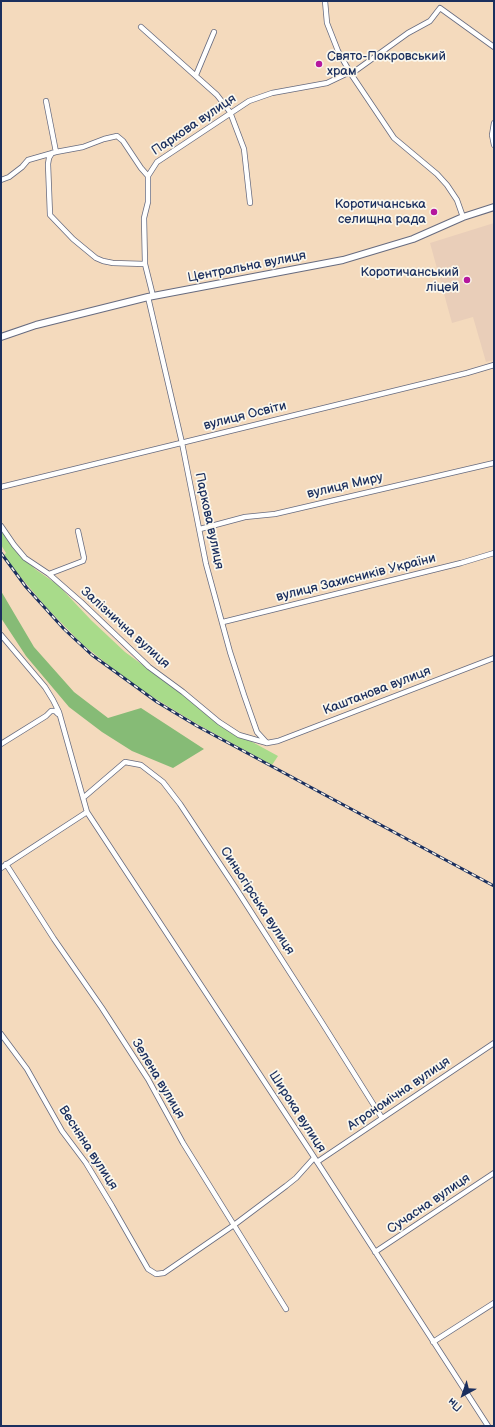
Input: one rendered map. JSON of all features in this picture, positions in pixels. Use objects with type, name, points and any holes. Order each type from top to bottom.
[{"type":"street","points":[[324,1],[327,23],[338,51],[350,73],[394,138],[427,165],[447,185],[457,200],[463,217]]},
{"type":"street","name":"Паркова вулиця","points":[[267,743],[257,732],[230,652],[206,564],[200,529],[150,296],[145,264],[144,218],[148,202],[148,176],[157,162],[230,112],[249,101],[272,93],[327,83],[350,73],[408,33],[430,21],[440,8],[494,47]]},
{"type":"street","points":[[141,27],[217,95],[230,112],[244,149],[250,203]]},
{"type":"street","points":[[196,75],[214,32]]},
{"type":"street","points":[[46,101],[54,153]]},
{"type":"street","points":[[494,123],[492,135],[494,145]]},
{"type":"street","points":[[1,180],[22,167],[28,160],[54,153],[83,148],[104,139],[118,136],[123,140],[148,176]]},
{"type":"street","points":[[54,153],[49,158],[48,164],[50,215],[73,240],[96,258],[113,263],[145,264]]},
{"type":"street","name":"Центральна вулиця","points":[[1,337],[36,325],[150,296],[343,260],[413,239],[463,217],[494,207]]},
{"type":"street","name":"вулиця Освіти","points":[[1,487],[467,373],[494,365]]},
{"type":"street","name":"вулиця Миру","points":[[200,529],[245,517],[274,514],[494,463]]},
{"type":"street","name":"Залізнична вулиця","points":[[1,526],[25,558],[49,574],[81,602],[149,667],[183,692],[219,722],[239,735],[267,743]]},
{"type":"street","points":[[49,574],[80,563],[84,560],[78,531]]},
{"type":"street","name":"вулиця Захисників України","points":[[223,622],[447,567],[494,553]]},
{"type":"street","points":[[1,635],[45,687],[53,700],[59,716],[86,812],[1,868]]},
{"type":"street","name":"Каштанова вулиця","points":[[267,743],[278,741],[494,658]]},
{"type":"street","points":[[1,744],[46,716],[51,711],[55,710],[59,716]]},
{"type":"street","name":"Синьогірська вулиця","points":[[83,798],[125,762],[141,765],[163,782],[180,804],[237,890],[322,1021],[382,1118]]},
{"type":"street","name":"Широка вулиця","points":[[86,812],[317,1162],[488,1426]]},
{"type":"street","name":"Зелена вулиця","points":[[6,864],[54,939],[102,1008],[148,1079],[183,1143],[286,1309]]},
{"type":"street","name":"Весняна вулиця","points":[[1,1034],[27,1069],[62,1131],[86,1163],[148,1269],[156,1274],[164,1272],[234,1225]]},
{"type":"street","name":"Агрономічна вулиця","points":[[317,1162],[494,1043]]},
{"type":"street","points":[[234,1225],[296,1178],[314,1158]]},
{"type":"street","name":"Сучасна вулиця","points":[[375,1252],[494,1174]]},
{"type":"street","points":[[433,1342],[494,1303]]},
{"type":"shaded area","name":"Коротичанський ліцей","points":[[494,223],[494,360],[486,362],[473,317],[452,323],[430,243]]},
{"type":"green space","points":[[1,525],[14,545],[35,569],[58,585],[91,620],[125,652],[234,732],[278,756],[272,765],[197,724],[146,693],[82,644],[46,607],[7,561],[4,555],[6,553],[1,545]]},
{"type":"green space","points":[[1,591],[34,647],[74,692],[108,718],[141,708],[204,749],[173,768],[132,751],[102,732],[69,707],[26,656],[1,618]]},
{"type":"railway","points":[[1,553],[26,587],[64,629],[92,655],[157,702],[197,726],[494,886]]},
{"type":"place","name":"Свято-Покровський храм","points":[[319,64]]},
{"type":"place","name":"Коротичанська селищна рада","points":[[434,212]]},
{"type":"place","name":"Коротичанський ліцей","points":[[467,280]]}]
